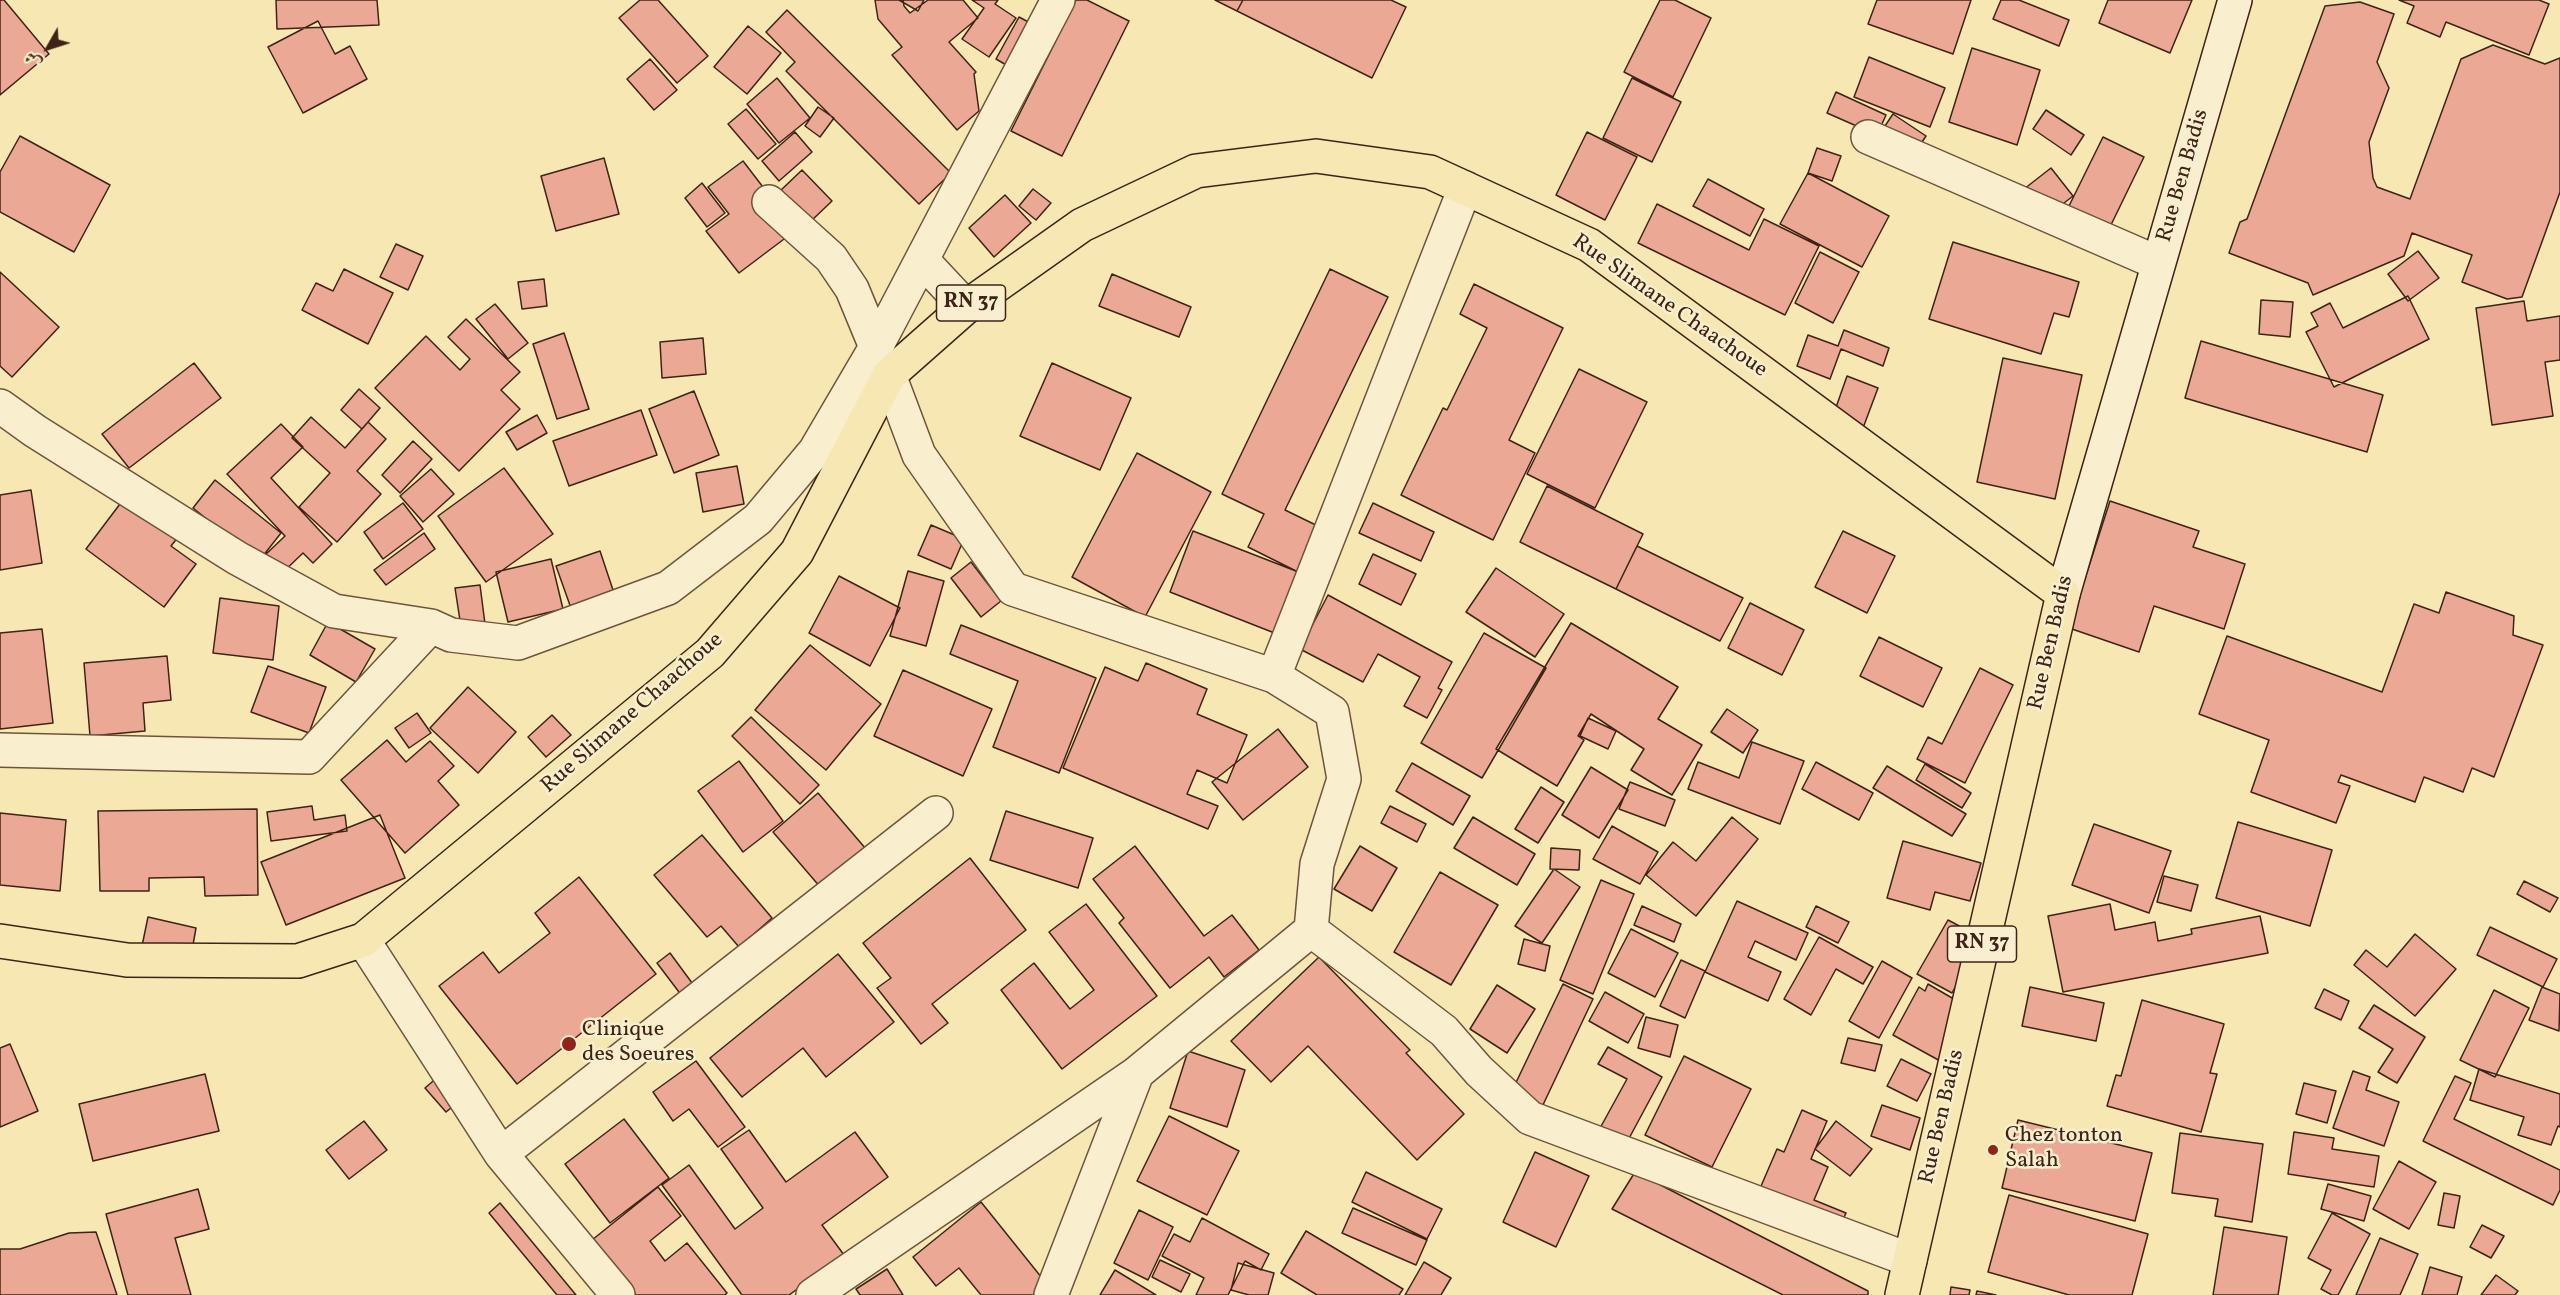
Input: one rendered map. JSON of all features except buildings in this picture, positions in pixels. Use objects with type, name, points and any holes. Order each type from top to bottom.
[{"type":"main road","name":"Rue Slimane Chaachoue","points":[[0,941],[127,960],[298,962],[363,940],[710,653],[797,552],[882,361],[966,307],[1082,225],[1196,171],[1316,156],[1430,172],[1590,245],[2062,594]]},
{"type":"main road","name":"Rue Ben Badis","points":[[1902,1295],[2062,594]]},
{"type":"street","points":[[0,406],[35,431],[237,558],[334,611],[431,626],[451,635],[518,643],[669,588],[758,519],[815,451],[882,361],[923,261],[1058,0]]},
{"type":"street","name":"Rue Ben Badis","points":[[2062,594],[2235,0]]},
{"type":"street","points":[[1868,137],[2158,263]]},
{"type":"street","points":[[1274,676],[1465,188]]},
{"type":"street","points":[[769,202],[831,258],[852,289],[919,456],[1012,589],[1274,676],[1332,712],[1344,779],[1317,864],[1311,930],[1137,1073],[813,1295]]},
{"type":"street","points":[[923,261],[966,307]]},
{"type":"street","points":[[0,429],[35,431]]},
{"type":"street","points":[[0,750],[309,757],[431,626]]},
{"type":"street","points":[[501,1154],[936,813]]},
{"type":"street","points":[[1311,930],[1444,1031],[1479,1071],[1530,1118],[1910,1260]]},
{"type":"street","points":[[363,940],[501,1154],[618,1295]]},
{"type":"street","points":[[1051,1295],[1137,1073]]},
{"type":"place","name":"Clinique des Soeures","points":[[569,1044]]},
{"type":"place","name":"Chez tonton Salah","points":[[1993,1150]]}]
